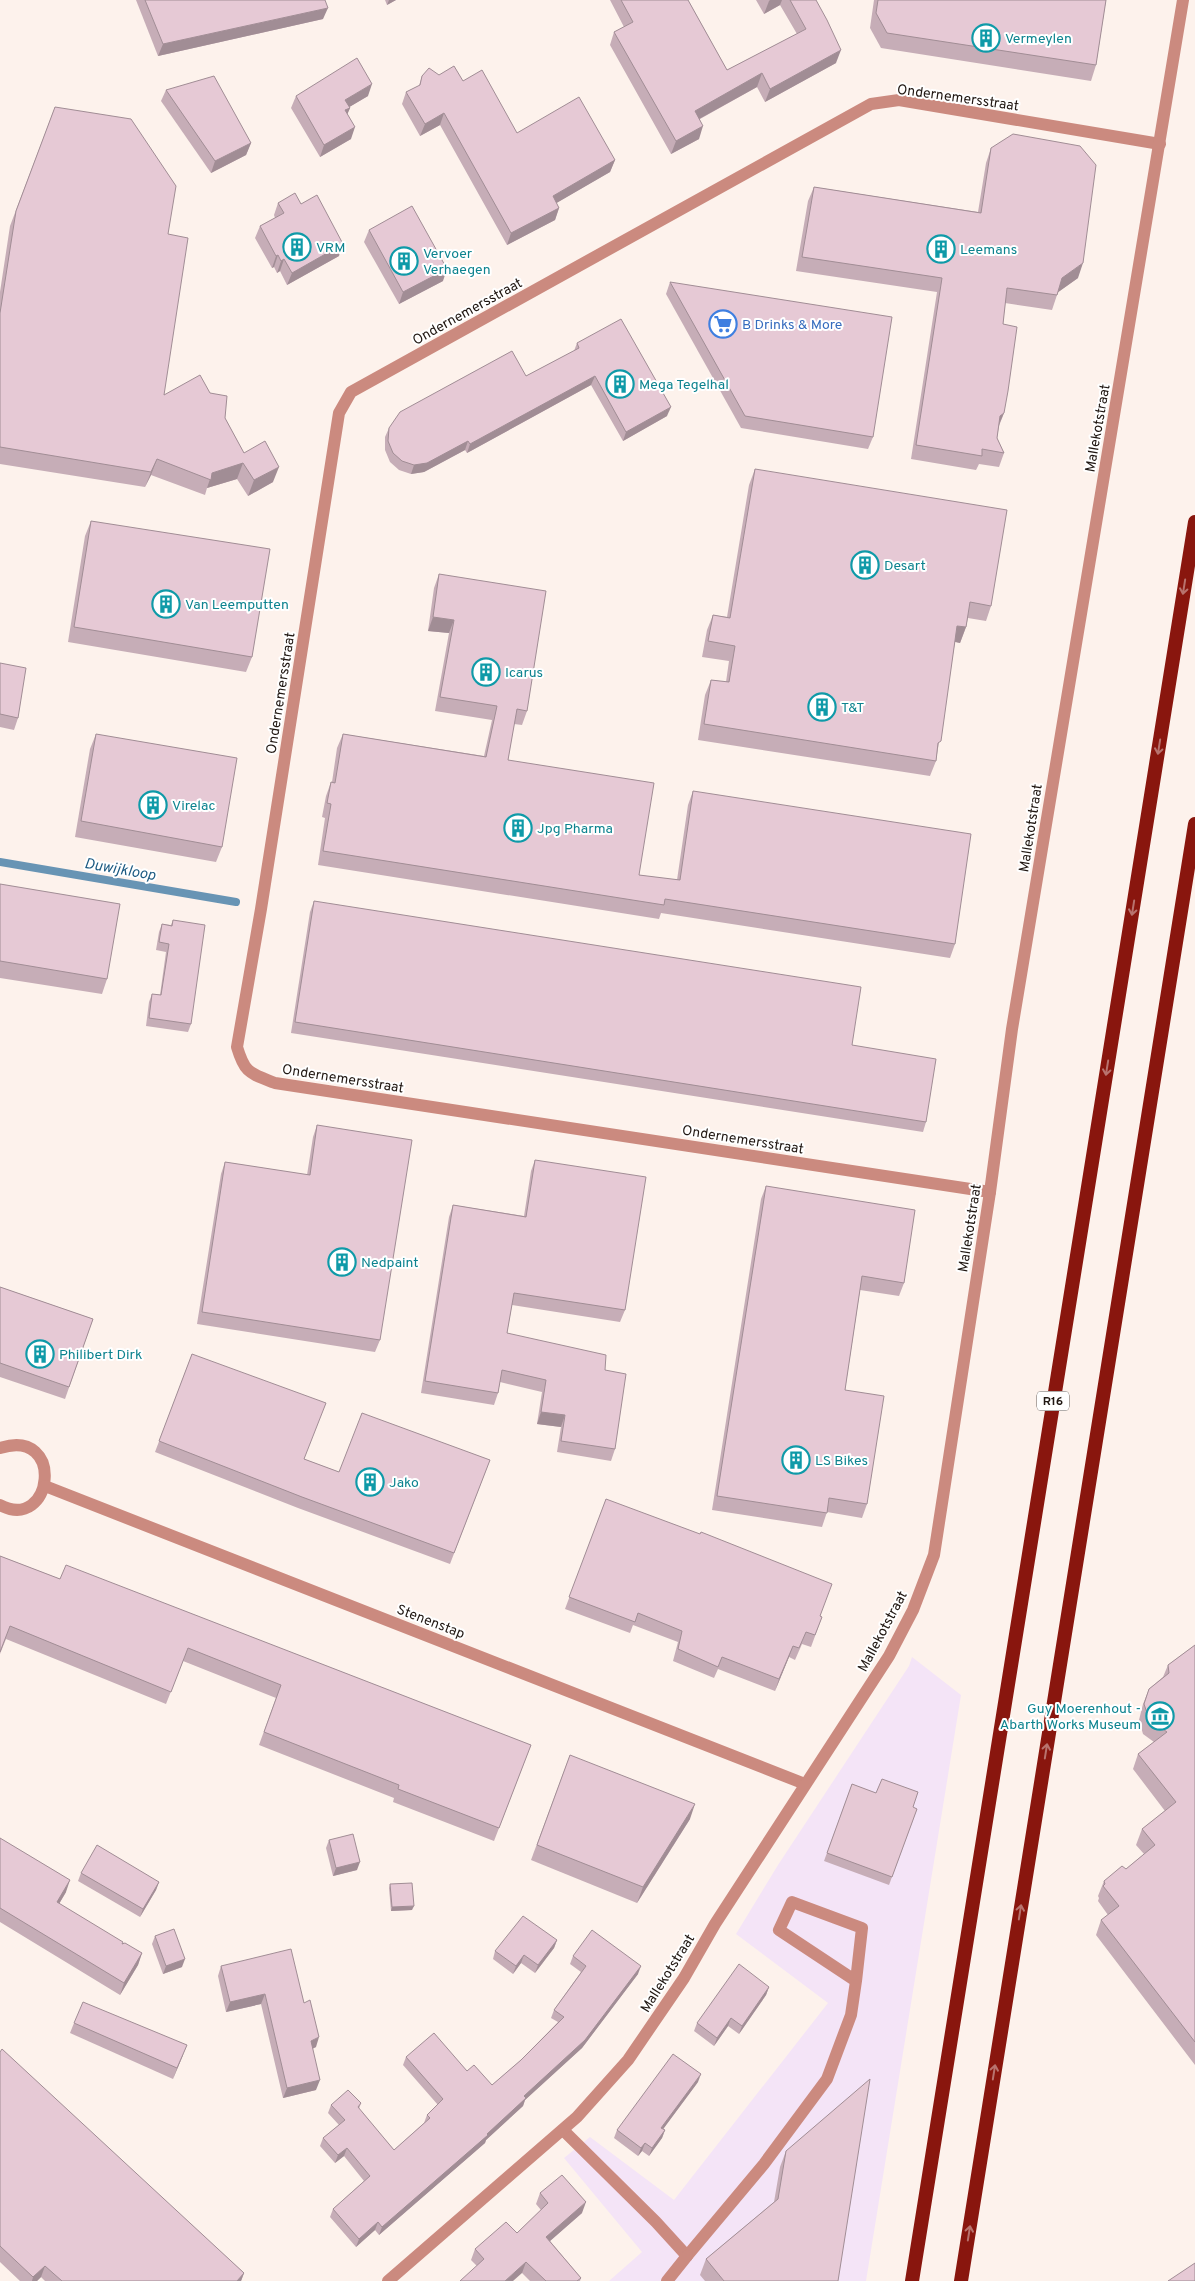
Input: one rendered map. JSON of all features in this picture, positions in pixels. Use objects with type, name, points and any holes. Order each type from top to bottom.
[{"type":"highway","name":"R16","points":[[912,2281],[1195,522]]},
{"type":"highway","points":[[961,2281],[1195,824]]},
{"type":"street","name":"Mallekotstraat","points":[[388,2281],[563,2130],[628,2060],[684,1978],[715,1924],[889,1656],[913,1610],[934,1555],[990,1192],[1012,1029],[1183,0]]},
{"type":"street","name":"Ondernemersstraat","points":[[990,1192],[275,1083],[248,1072],[241,1061],[237,1047],[339,413],[352,392],[871,104],[899,100],[1160,144]]},
{"type":"street","points":[[0,1448],[9,1445],[21,1445],[31,1449],[45,1467],[45,1486],[36,1500],[26,1507],[17,1509],[0,1505]]},
{"type":"street","name":"Stenenstap","points":[[45,1486],[805,1784]]},
{"type":"street","points":[[666,2281],[764,2164],[827,2079],[851,2015],[856,1981],[862,1928],[792,1902],[779,1930],[856,1981]]},
{"type":"street","points":[[563,2130],[656,2222],[687,2256]]},
{"type":"shaded area","points":[[912,1657],[961,1695],[866,2281],[609,2281],[642,2252],[564,2158],[590,2137],[674,2200],[828,2003],[736,1934],[778,1865],[909,1666]]},
{"type":"building","points":[[145,0],[325,0],[328,8],[163,44]]},
{"type":"building","points":[[621,0],[688,0],[727,70],[806,29],[790,0],[816,0],[841,50],[770,89],[762,73],[695,111],[703,126],[676,141],[614,32],[633,22]]},
{"type":"building","name":"Vermeylen","points":[[878,0],[1106,0],[1096,65],[887,33],[876,13]]},
{"type":"building","points":[[357,58],[372,84],[345,100],[350,108],[345,110],[355,127],[324,145],[296,96]]},
{"type":"building","points":[[454,66],[463,81],[482,70],[517,133],[579,97],[615,160],[553,196],[559,208],[511,233],[444,113],[425,124],[406,92],[420,85],[422,76],[429,68],[439,75]]},
{"type":"building","points":[[214,76],[251,143],[215,161],[166,90]]},
{"type":"building","points":[[55,107],[131,119],[176,186],[168,234],[188,238],[164,395],[200,375],[210,393],[227,396],[225,418],[244,453],[265,441],[279,467],[254,480],[243,463],[212,473],[211,480],[157,459],[151,472],[0,447],[0,313],[16,211]]},
{"type":"building","points":[[1013,134],[1080,146],[1096,165],[1083,263],[1062,278],[1057,295],[1007,288],[1003,324],[1017,327],[1008,391],[1004,413],[1000,416],[997,438],[1004,453],[982,449],[982,456],[916,445],[942,278],[802,257],[814,187],[981,213],[991,148]]},
{"type":"building","name":"VRM","points":[[295,193],[301,204],[317,195],[343,244],[292,273],[284,259],[281,261],[278,255],[276,256],[260,226],[284,213],[278,203]]},
{"type":"building","name":"Vervoer Verhaegen","points":[[412,206],[447,269],[403,292],[369,230]]},
{"type":"building","points":[[670,282],[892,317],[873,437],[745,416]]},
{"type":"building","points":[[621,319],[671,407],[626,432],[595,376],[470,444],[468,441],[427,463],[414,465],[402,461],[393,453],[388,441],[389,428],[400,412],[512,351],[526,376],[579,348],[577,343]]},
{"type":"building","points":[[755,469],[1007,510],[991,606],[970,602],[966,627],[957,626],[941,741],[938,743],[936,761],[704,724],[711,680],[729,682],[735,646],[708,641],[713,615],[730,618]]},
{"type":"building","name":"Van Leemputten","points":[[91,521],[270,549],[252,657],[74,627]]},
{"type":"building","points":[[439,574],[546,591],[527,711],[517,709],[508,760],[654,783],[639,875],[680,880],[693,791],[971,834],[955,944],[665,899],[664,905],[323,851],[331,804],[327,803],[331,782],[335,783],[343,734],[486,757],[497,706],[440,697],[454,620],[433,617]]},
{"type":"building","points":[[0,663],[26,668],[18,718],[0,714]]},
{"type":"building","name":"Virelac","points":[[96,734],[237,758],[222,847],[81,821]]},
{"type":"building","points":[[0,884],[120,904],[107,979],[0,961]]},
{"type":"building","points":[[314,901],[861,987],[852,1045],[936,1059],[926,1122],[295,1022]]},
{"type":"building","points":[[173,920],[205,925],[191,1024],[149,1018],[152,994],[161,995],[169,944],[159,942],[162,924],[172,926]]},
{"type":"building","points":[[317,1125],[412,1140],[380,1340],[202,1312],[225,1162],[310,1175]]},
{"type":"building","points":[[535,1160],[646,1177],[625,1310],[514,1293],[507,1333],[606,1355],[605,1370],[626,1374],[615,1449],[561,1441],[565,1415],[541,1412],[546,1380],[502,1370],[498,1393],[425,1381],[453,1205],[526,1217]]},
{"type":"building","points":[[766,1186],[915,1210],[904,1283],[862,1276],[845,1390],[884,1396],[867,1504],[829,1498],[827,1513],[717,1496]]},
{"type":"building","name":"Philibert Dirk","points":[[0,1287],[93,1319],[69,1387],[0,1363]]},
{"type":"building","points":[[192,1354],[326,1403],[304,1459],[339,1472],[362,1413],[490,1460],[454,1553],[302,1497],[159,1441]]},
{"type":"building","points":[[606,1499],[700,1534],[701,1532],[832,1584],[815,1635],[806,1632],[799,1648],[793,1646],[779,1679],[722,1657],[718,1667],[678,1649],[682,1631],[638,1613],[635,1622],[569,1597]]},
{"type":"building","points":[[0,1556],[60,1579],[66,1565],[531,1745],[499,1828],[398,1789],[399,1785],[264,1732],[281,1685],[188,1648],[171,1692],[10,1626],[0,1652]]},
{"type":"building","points":[[1195,1645],[1195,2042],[1101,1920],[1119,1906],[1103,1886],[1105,1884],[1104,1881],[1122,1866],[1126,1869],[1155,1845],[1142,1829],[1176,1802],[1138,1754],[1167,1732],[1149,1719],[1144,1704],[1149,1689],[1169,1673],[1168,1665]]},
{"type":"building","points":[[570,1755],[695,1804],[643,1887],[537,1845]]},
{"type":"building","points":[[882,1779],[918,1792],[913,1807],[917,1809],[892,1877],[827,1853],[852,1784],[876,1793]]},
{"type":"building","points":[[353,1834],[360,1862],[336,1868],[329,1840]]},
{"type":"building","points":[[0,1838],[70,1880],[57,1902],[123,1942],[122,1944],[125,1943],[142,1953],[124,1983],[0,1908]]},
{"type":"building","points":[[97,1845],[159,1882],[143,1909],[81,1873]]},
{"type":"building","points":[[412,1883],[414,1906],[392,1907],[390,1884]]},
{"type":"building","points":[[523,1916],[557,1940],[538,1965],[524,1955],[516,1966],[495,1951]]},
{"type":"building","points":[[174,1929],[185,1959],[166,1966],[155,1936]]},
{"type":"building","points":[[592,1930],[641,1966],[585,2040],[524,2096],[526,2098],[488,2135],[382,2227],[378,2222],[359,2239],[333,2209],[370,2176],[347,2148],[338,2155],[323,2138],[345,2120],[331,2105],[348,2090],[361,2103],[358,2107],[394,2150],[430,2118],[427,2115],[443,2099],[406,2057],[434,2033],[467,2071],[474,2065],[492,2085],[521,2060],[564,2017],[554,2010],[586,1966],[573,1956]]},
{"type":"building","points":[[291,1949],[304,2003],[310,2000],[319,2037],[311,2041],[320,2080],[287,2088],[265,1994],[230,2002],[221,1966]]},
{"type":"building","points":[[739,1964],[769,1987],[742,2026],[731,2018],[717,2038],[697,2023]]},
{"type":"building","points":[[83,2002],[187,2045],[177,2068],[74,2023]]},
{"type":"building","points":[[2,2049],[244,2273],[237,2281],[62,2281],[45,2266],[33,2277],[0,2246],[0,2052]]},
{"type":"building","points":[[673,2054],[701,2074],[661,2128],[665,2130],[652,2148],[645,2143],[641,2148],[617,2130]]},
{"type":"building","points":[[870,2079],[838,2281],[724,2281],[706,2259],[778,2199],[786,2151]]},
{"type":"building","points":[[562,2175],[586,2202],[546,2237],[581,2278],[577,2281],[546,2281],[526,2262],[505,2281],[460,2281],[484,2259],[475,2249],[506,2222],[517,2233],[548,2203],[540,2193]]},
{"type":"building","points":[[1195,2263],[1195,2281],[1168,2281]]},
{"type":"waterway","name":"Duwijkloop","points":[[0,862],[236,902]]},
{"type":"place","name":"Vermeylen","points":[[986,38]]},
{"type":"place","name":"VRM","points":[[297,247]]},
{"type":"place","name":"Leemans","points":[[941,249]]},
{"type":"place","name":"Vervoer Verhaegen","points":[[404,261]]},
{"type":"place","name":"B Drinks & More","points":[[723,324]]},
{"type":"place","name":"Mega Tegelhal","points":[[620,384]]},
{"type":"place","name":"Desart","points":[[865,565]]},
{"type":"place","name":"Van Leemputten","points":[[166,604]]},
{"type":"place","name":"Icarus","points":[[486,672]]},
{"type":"place","name":"T&T","points":[[822,707]]},
{"type":"place","name":"Virelac","points":[[153,805]]},
{"type":"place","name":"Jpg Pharma","points":[[518,828]]},
{"type":"place","name":"Nedpaint","points":[[342,1262]]},
{"type":"place","name":"Philibert Dirk","points":[[40,1354]]},
{"type":"place","name":"LS Bikes","points":[[796,1460]]},
{"type":"place","name":"Jako","points":[[370,1482]]},
{"type":"place","name":"Guy Moerenhout - Abarth Works Museum","points":[[1160,1716]]}]
